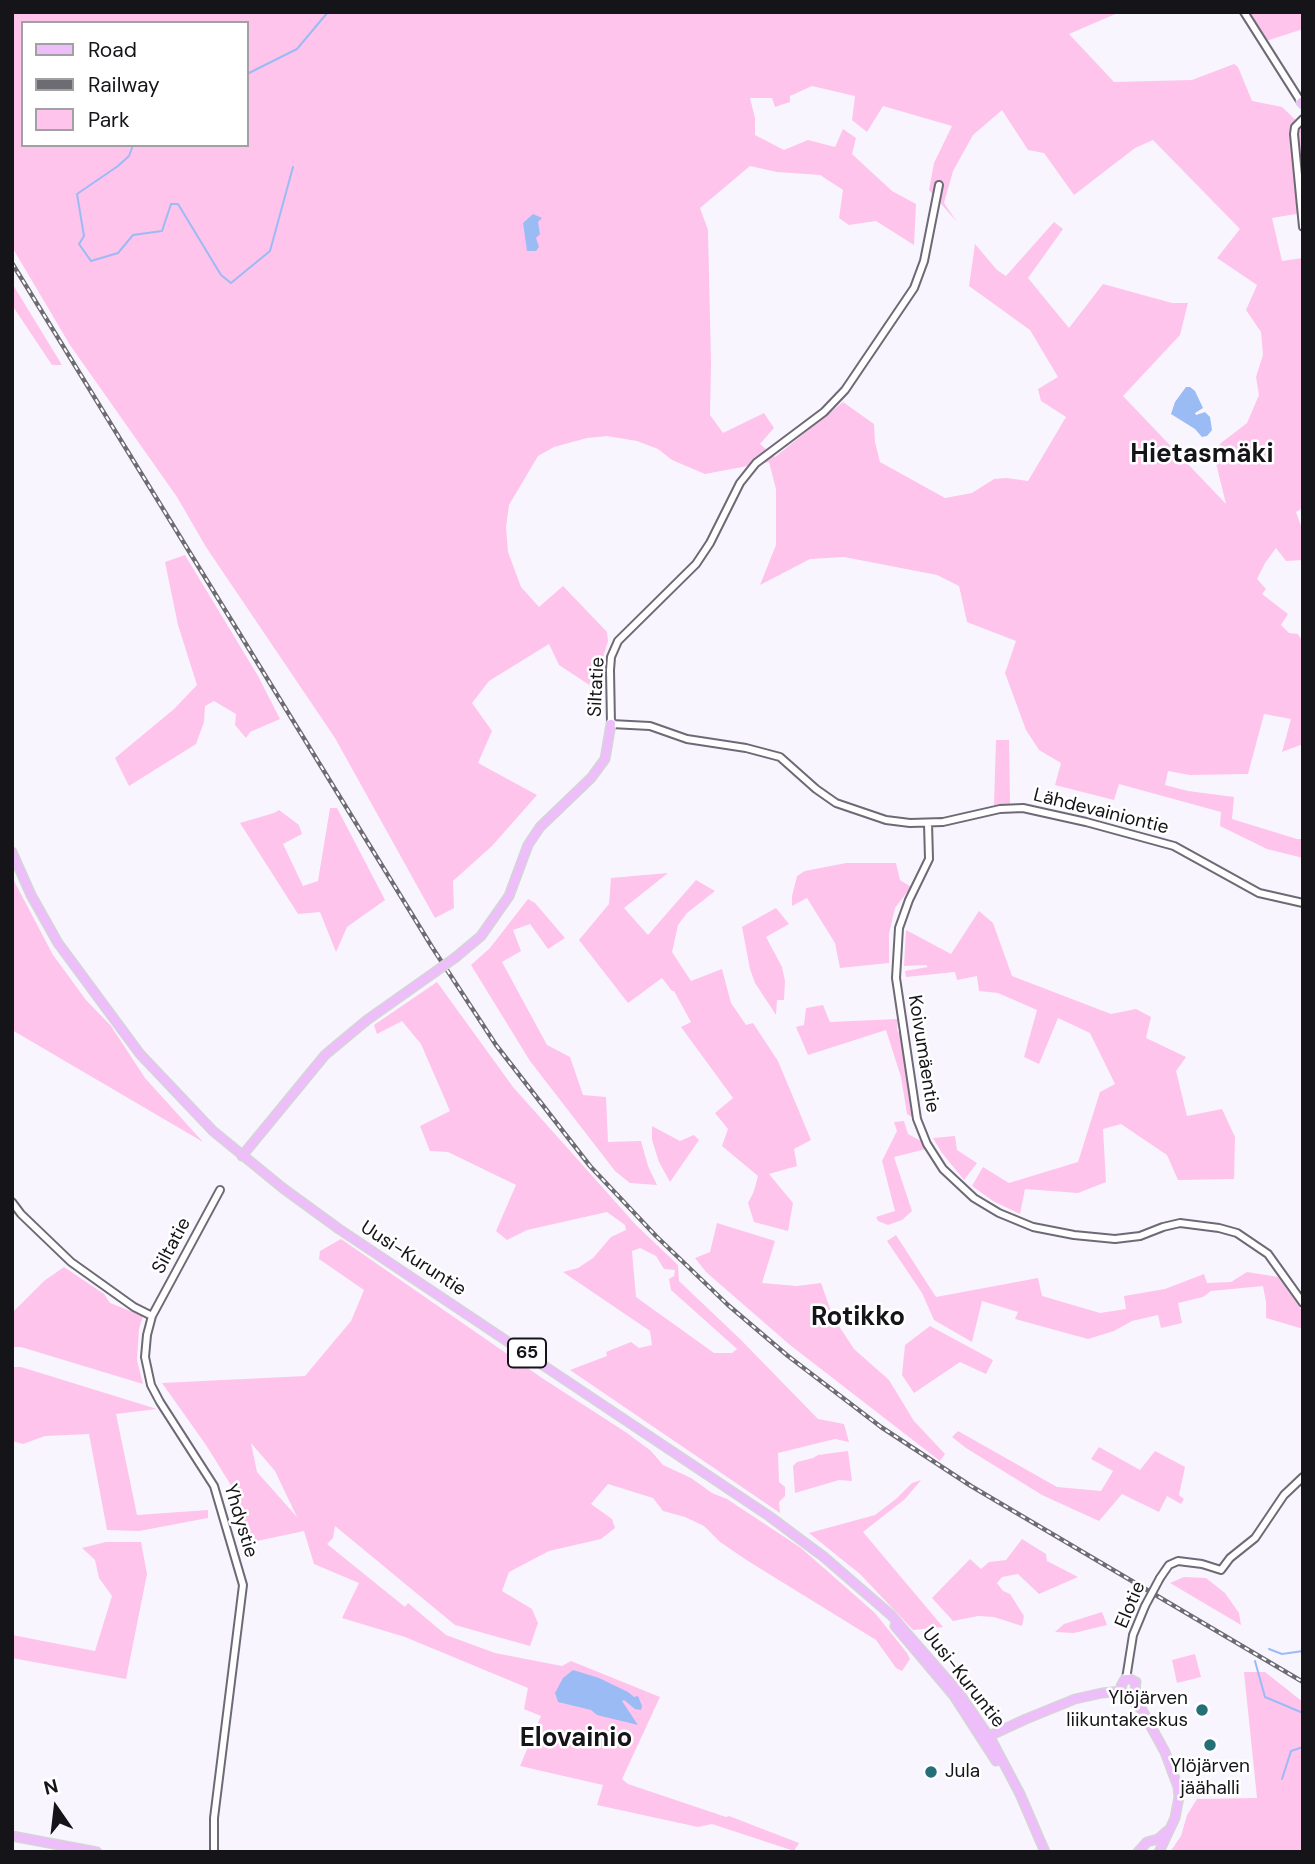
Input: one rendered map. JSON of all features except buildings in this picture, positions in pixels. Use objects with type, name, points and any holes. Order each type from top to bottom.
[{"type":"main road","name":"Siltatie","points":[[242,1156],[333,1047],[481,936],[509,897],[528,845],[540,827],[591,778],[605,759],[611,724]]},
{"type":"main road","name":"Uusi-Kuruntie","points":[[12,852],[58,943],[124,1033],[187,1105],[242,1156],[339,1229],[769,1516],[824,1557],[882,1607],[940,1670],[988,1740],[1020,1794],[1042,1852]]},
{"type":"main road","points":[[988,1740],[1052,1708],[1128,1686],[1166,1756],[1178,1787],[1178,1805],[1169,1829],[1158,1848],[1147,1842],[1142,1850]]},
{"type":"main road","points":[[12,1836],[97,1852]]},
{"type":"street","points":[[1244,12],[1302,103]]},
{"type":"street","points":[[1303,119],[1295,127],[1294,134],[1303,227]]},
{"type":"street","name":"Siltatie","points":[[611,724],[611,657],[618,641],[696,564],[710,543],[740,483],[756,463],[824,412],[845,390],[914,288],[924,261],[939,185]]},
{"type":"street","name":"Lähdevainiontie","points":[[611,724],[650,726],[687,739],[746,748],[780,757],[816,789],[843,806],[897,822],[928,823],[1000,809],[1023,808],[1050,813],[1174,846],[1259,893],[1303,903]]},
{"type":"street","name":"Koivumäentie","points":[[928,823],[929,859],[899,928],[896,978],[917,1119],[927,1144],[943,1169],[974,1198],[999,1213],[1033,1227],[1085,1237],[1115,1239],[1140,1236],[1180,1223],[1237,1233],[1268,1254],[1303,1303]]},
{"type":"street","name":"Siltatie","points":[[152,1316],[220,1190]]},
{"type":"street","points":[[12,1202],[71,1262],[134,1307],[152,1316]]},
{"type":"street","name":"Yhdystie","points":[[152,1316],[145,1357],[151,1385],[214,1486],[243,1585],[214,1818],[215,1851]]},
{"type":"street","name":"Elotie","points":[[1128,1686],[1133,1634],[1145,1606],[1169,1565],[1182,1561],[1221,1570],[1230,1558],[1255,1538],[1279,1502],[1303,1477]]},
{"type":"green space","points":[[12,12],[1120,12],[1069,34],[1114,82],[1192,80],[1234,64],[1238,67],[1252,101],[1282,107],[1303,127],[1303,160],[1296,161],[1302,213],[1272,218],[1282,261],[1303,258],[1303,508],[1296,512],[1303,531],[1303,560],[1286,561],[1276,548],[1257,579],[1266,589],[1262,594],[1288,614],[1281,625],[1289,633],[1298,634],[1303,642],[1303,744],[1282,752],[1291,719],[1264,714],[1248,774],[1190,775],[1168,771],[1165,785],[1234,797],[1232,819],[1303,839],[1303,858],[1267,849],[1220,826],[1221,812],[1119,784],[1114,800],[1055,785],[1061,763],[1039,750],[1026,730],[1005,673],[1016,641],[967,622],[959,586],[937,575],[844,557],[810,559],[760,585],[776,545],[776,489],[769,462],[705,474],[672,460],[658,449],[637,441],[607,436],[587,438],[554,447],[538,456],[509,505],[506,527],[508,552],[521,587],[539,607],[563,586],[607,632],[608,641],[601,664],[600,692],[559,665],[549,644],[489,681],[472,703],[492,731],[478,763],[537,795],[492,846],[453,881],[454,908],[435,918],[335,738],[206,547],[177,497],[70,345],[12,247]],"holes":[[[812,86],[855,96],[852,120],[867,132],[883,106],[952,126],[934,163],[929,190],[957,222],[944,203],[953,171],[973,135],[1002,110],[1028,150],[1044,153],[1074,195],[1135,148],[1153,140],[1240,229],[1217,258],[1257,285],[1246,310],[1261,332],[1263,355],[1256,377],[1259,395],[1247,423],[1221,443],[1214,455],[1226,504],[1123,396],[1180,335],[1188,303],[1172,303],[1103,284],[1069,328],[1028,278],[1063,229],[1054,222],[1006,276],[997,270],[975,244],[969,286],[1030,330],[1058,377],[1038,389],[1041,401],[1066,417],[1028,481],[994,479],[972,493],[945,498],[880,462],[874,424],[843,402],[775,457],[760,444],[774,428],[764,413],[723,433],[710,415],[708,230],[700,208],[750,166],[777,172],[820,175],[843,190],[839,218],[849,225],[876,221],[914,245],[916,204],[892,191],[852,154],[856,138],[843,129],[835,147],[808,140],[784,150],[755,135],[755,118],[750,98],[772,98],[775,107],[790,102],[790,96]]]},
{"type":"green space","points":[[1249,12],[1303,12],[1303,29],[1266,41]]},
{"type":"green space","points":[[12,283],[62,365],[52,365],[12,305]]},
{"type":"green space","points":[[185,555],[258,676],[280,719],[250,732],[246,738],[235,725],[236,714],[214,701],[205,706],[204,722],[196,744],[129,786],[115,758],[174,709],[197,685],[178,625],[165,562]]},
{"type":"green space","points":[[996,740],[1009,740],[1010,804],[994,805]]},
{"type":"green space","points":[[330,808],[337,808],[385,900],[347,927],[336,952],[320,912],[298,914],[240,823],[279,810],[299,825],[302,834],[283,844],[303,886],[318,881]]},
{"type":"green space","points":[[846,863],[896,863],[900,880],[911,887],[895,908],[889,934],[889,963],[840,968],[835,943],[807,898],[792,906],[797,876],[805,871]]},
{"type":"green space","points":[[668,873],[624,908],[648,935],[696,880],[715,891],[687,913],[678,925],[672,952],[691,981],[722,969],[731,1003],[746,1025],[753,1023],[778,1061],[811,1140],[794,1149],[797,1166],[769,1174],[793,1203],[788,1231],[754,1222],[748,1203],[758,1176],[722,1146],[728,1129],[715,1113],[733,1098],[681,1027],[691,1022],[674,991],[662,978],[628,1003],[579,940],[609,904],[611,878]]},
{"type":"green space","points":[[12,877],[53,955],[86,1000],[111,1026],[145,1078],[203,1142],[12,1030]]},
{"type":"green space","points":[[528,899],[535,903],[565,938],[548,949],[530,924],[513,930],[521,951],[502,962],[547,1045],[570,1057],[583,1095],[606,1097],[608,1142],[641,1141],[657,1185],[630,1183],[615,1171],[530,1061],[471,965],[490,948]]},
{"type":"green space","points":[[776,908],[789,924],[766,937],[782,967],[785,981],[784,1000],[777,1000],[776,1015],[755,983],[742,927]]},
{"type":"green space","points":[[979,911],[993,923],[1012,976],[1111,1014],[1136,1009],[1151,1017],[1146,1038],[1186,1057],[1176,1071],[1187,1116],[1222,1109],[1235,1137],[1234,1179],[1178,1180],[1167,1155],[1121,1124],[1103,1129],[1106,1182],[1078,1193],[1025,1189],[1020,1214],[993,1201],[972,1186],[983,1167],[1009,1183],[1078,1162],[1100,1092],[1115,1084],[1090,1033],[1058,1018],[1039,1064],[1024,1057],[1037,1010],[998,993],[979,991],[977,976],[957,980],[955,972],[906,977],[905,971],[928,967],[904,966],[906,930],[951,954]]},
{"type":"green space","points":[[437,982],[513,1087],[636,1225],[678,1265],[679,1281],[818,1419],[844,1424],[849,1442],[835,1439],[778,1453],[779,1482],[785,1487],[785,1496],[779,1502],[780,1513],[570,1370],[607,1356],[606,1352],[631,1342],[639,1348],[652,1345],[650,1331],[563,1272],[578,1268],[593,1258],[611,1237],[626,1230],[625,1225],[607,1212],[527,1230],[507,1240],[496,1231],[516,1185],[448,1152],[430,1151],[420,1126],[450,1111],[421,1044],[402,1021],[377,1034],[374,1025]],"holes":[[[640,1248],[656,1256],[664,1269],[675,1270],[674,1276],[669,1279],[671,1290],[737,1349],[732,1353],[714,1353],[636,1297],[632,1251]]]},
{"type":"green space","points":[[823,1005],[830,1022],[898,1019],[897,1030],[900,1034],[912,1117],[907,1114],[901,1077],[886,1030],[808,1055],[796,1027],[804,1025],[806,1008]]},
{"type":"green space","points":[[904,1121],[908,1134],[921,1141],[926,1149],[894,1157],[912,1211],[902,1220],[888,1225],[878,1221],[876,1217],[895,1211],[882,1161],[897,1131],[894,1122]]},
{"type":"green space","points":[[652,1126],[680,1141],[694,1135],[699,1140],[670,1182],[659,1162],[652,1140]]},
{"type":"green space","points":[[955,1136],[957,1150],[977,1163],[964,1180],[933,1138]]},
{"type":"green space","points":[[717,1223],[775,1241],[762,1283],[797,1286],[821,1283],[833,1317],[854,1349],[889,1380],[914,1421],[945,1454],[940,1461],[790,1345],[706,1272],[695,1258],[710,1252]]},
{"type":"green space","points":[[896,1235],[936,1297],[1038,1278],[1042,1296],[1100,1313],[1126,1309],[1124,1296],[1165,1289],[1204,1274],[1207,1283],[1231,1282],[1247,1272],[1278,1277],[1303,1312],[1303,1327],[1266,1318],[1263,1286],[1211,1291],[1203,1297],[1178,1303],[1182,1323],[1161,1328],[1158,1315],[1132,1321],[1114,1331],[1088,1339],[1015,1319],[1018,1312],[982,1301],[972,1342],[934,1320],[922,1293],[887,1241]]},
{"type":"green space","points":[[341,1239],[542,1378],[627,1433],[651,1451],[663,1465],[727,1499],[801,1548],[875,1613],[907,1653],[910,1659],[902,1671],[896,1668],[876,1640],[748,1561],[720,1542],[704,1526],[663,1511],[653,1498],[608,1484],[591,1504],[612,1519],[615,1528],[601,1539],[549,1551],[509,1572],[502,1591],[532,1609],[538,1623],[530,1646],[455,1625],[335,1526],[333,1538],[327,1544],[405,1607],[408,1603],[446,1635],[495,1653],[562,1666],[571,1661],[660,1697],[622,1779],[628,1784],[729,1816],[799,1843],[794,1851],[712,1824],[698,1827],[597,1805],[603,1785],[520,1766],[541,1716],[524,1709],[528,1688],[405,1637],[342,1618],[359,1583],[314,1564],[304,1531],[243,1544],[237,1519],[240,1509],[232,1487],[162,1383],[305,1376],[351,1321],[364,1290],[319,1259],[320,1251]],"holes":[[[251,1443],[275,1471],[297,1517],[257,1472]]]},
{"type":"green space","points":[[64,1267],[104,1294],[110,1303],[143,1316],[139,1329],[137,1360],[143,1384],[21,1347],[12,1347],[12,1313],[44,1281]]},
{"type":"green space","points":[[930,1326],[993,1360],[986,1374],[960,1362],[914,1393],[902,1375],[905,1345]]},
{"type":"green space","points":[[12,1367],[21,1367],[157,1409],[116,1414],[137,1515],[208,1510],[208,1518],[139,1531],[107,1530],[89,1434],[45,1436],[23,1444],[12,1441]]},
{"type":"green space","points":[[958,1431],[1057,1487],[1101,1491],[1113,1471],[1091,1459],[1099,1447],[1140,1470],[1155,1451],[1185,1467],[1179,1495],[1184,1499],[1181,1504],[1167,1496],[1159,1512],[1122,1494],[1099,1521],[1042,1495],[966,1448],[952,1437]]},
{"type":"green space","points":[[848,1451],[852,1481],[839,1480],[795,1493],[793,1466],[797,1462],[818,1455]]},
{"type":"green space","points":[[921,1480],[905,1499],[863,1532],[943,1627],[913,1630],[860,1574],[809,1533],[875,1515],[912,1483]]},
{"type":"green space","points":[[1022,1539],[1046,1554],[1047,1561],[1078,1577],[1039,1594],[1018,1574],[1002,1577],[997,1583],[1003,1591],[1010,1594],[1024,1616],[1022,1626],[994,1617],[978,1616],[953,1621],[932,1598],[970,1559],[981,1569],[989,1562],[1006,1560]]},
{"type":"green space","points":[[106,1542],[141,1542],[147,1574],[126,1679],[12,1658],[12,1635],[95,1651],[112,1596],[99,1578],[95,1560],[82,1548]]},
{"type":"green space","points":[[1184,1577],[1206,1578],[1225,1593],[1239,1613],[1241,1625],[1170,1583]]},
{"type":"green space","points":[[1102,1612],[1107,1625],[1074,1633],[1055,1632],[1064,1624]]},
{"type":"green space","points":[[1195,1654],[1201,1677],[1177,1683],[1172,1660]]},
{"type":"green space","points":[[1244,1672],[1265,1672],[1303,1702],[1303,1852],[1170,1852],[1181,1836],[1187,1815],[1197,1799],[1257,1798]]},
{"type":"water","points":[[533,214],[542,218],[538,222],[540,234],[536,238],[539,247],[536,251],[527,251],[523,223]]},
{"type":"water","points":[[1186,387],[1195,391],[1203,408],[1195,413],[1196,415],[1205,412],[1210,417],[1212,430],[1207,436],[1202,437],[1195,429],[1171,414],[1175,402]]},
{"type":"water","points":[[573,1670],[599,1678],[634,1697],[638,1696],[641,1710],[622,1701],[638,1725],[558,1702],[555,1693],[563,1678]]},
{"type":"waterway","points":[[248,74],[297,49],[328,12]]},
{"type":"waterway","points":[[132,147],[129,156],[118,166],[77,194],[84,236],[79,244],[91,261],[118,253],[133,235],[162,231],[171,204],[178,204],[221,275],[231,283],[270,251],[293,167]]},
{"type":"waterway","points":[[1269,1649],[1282,1654],[1303,1651]]},
{"type":"waterway","points":[[1255,1661],[1265,1697],[1303,1713]]},
{"type":"waterway","points":[[1282,1779],[1291,1751],[1303,1747]]},
{"type":"railway","points":[[12,263],[432,947],[496,1045],[590,1166],[656,1236],[728,1305],[788,1356],[881,1427],[971,1486],[1303,1682]]},
{"type":"place","name":"Ylöjärven liikuntakeskus","points":[[1202,1710]]},
{"type":"place","name":"Ylöjärven jäähalli","points":[[1210,1745]]},
{"type":"place","name":"Jula","points":[[931,1772]]},
{"type":"district","name":"Hietasmäki","points":[[1202,455]]},
{"type":"district","name":"Rotikko","points":[[858,1318]]},
{"type":"district","name":"Elovainio","points":[[576,1739]]}]
